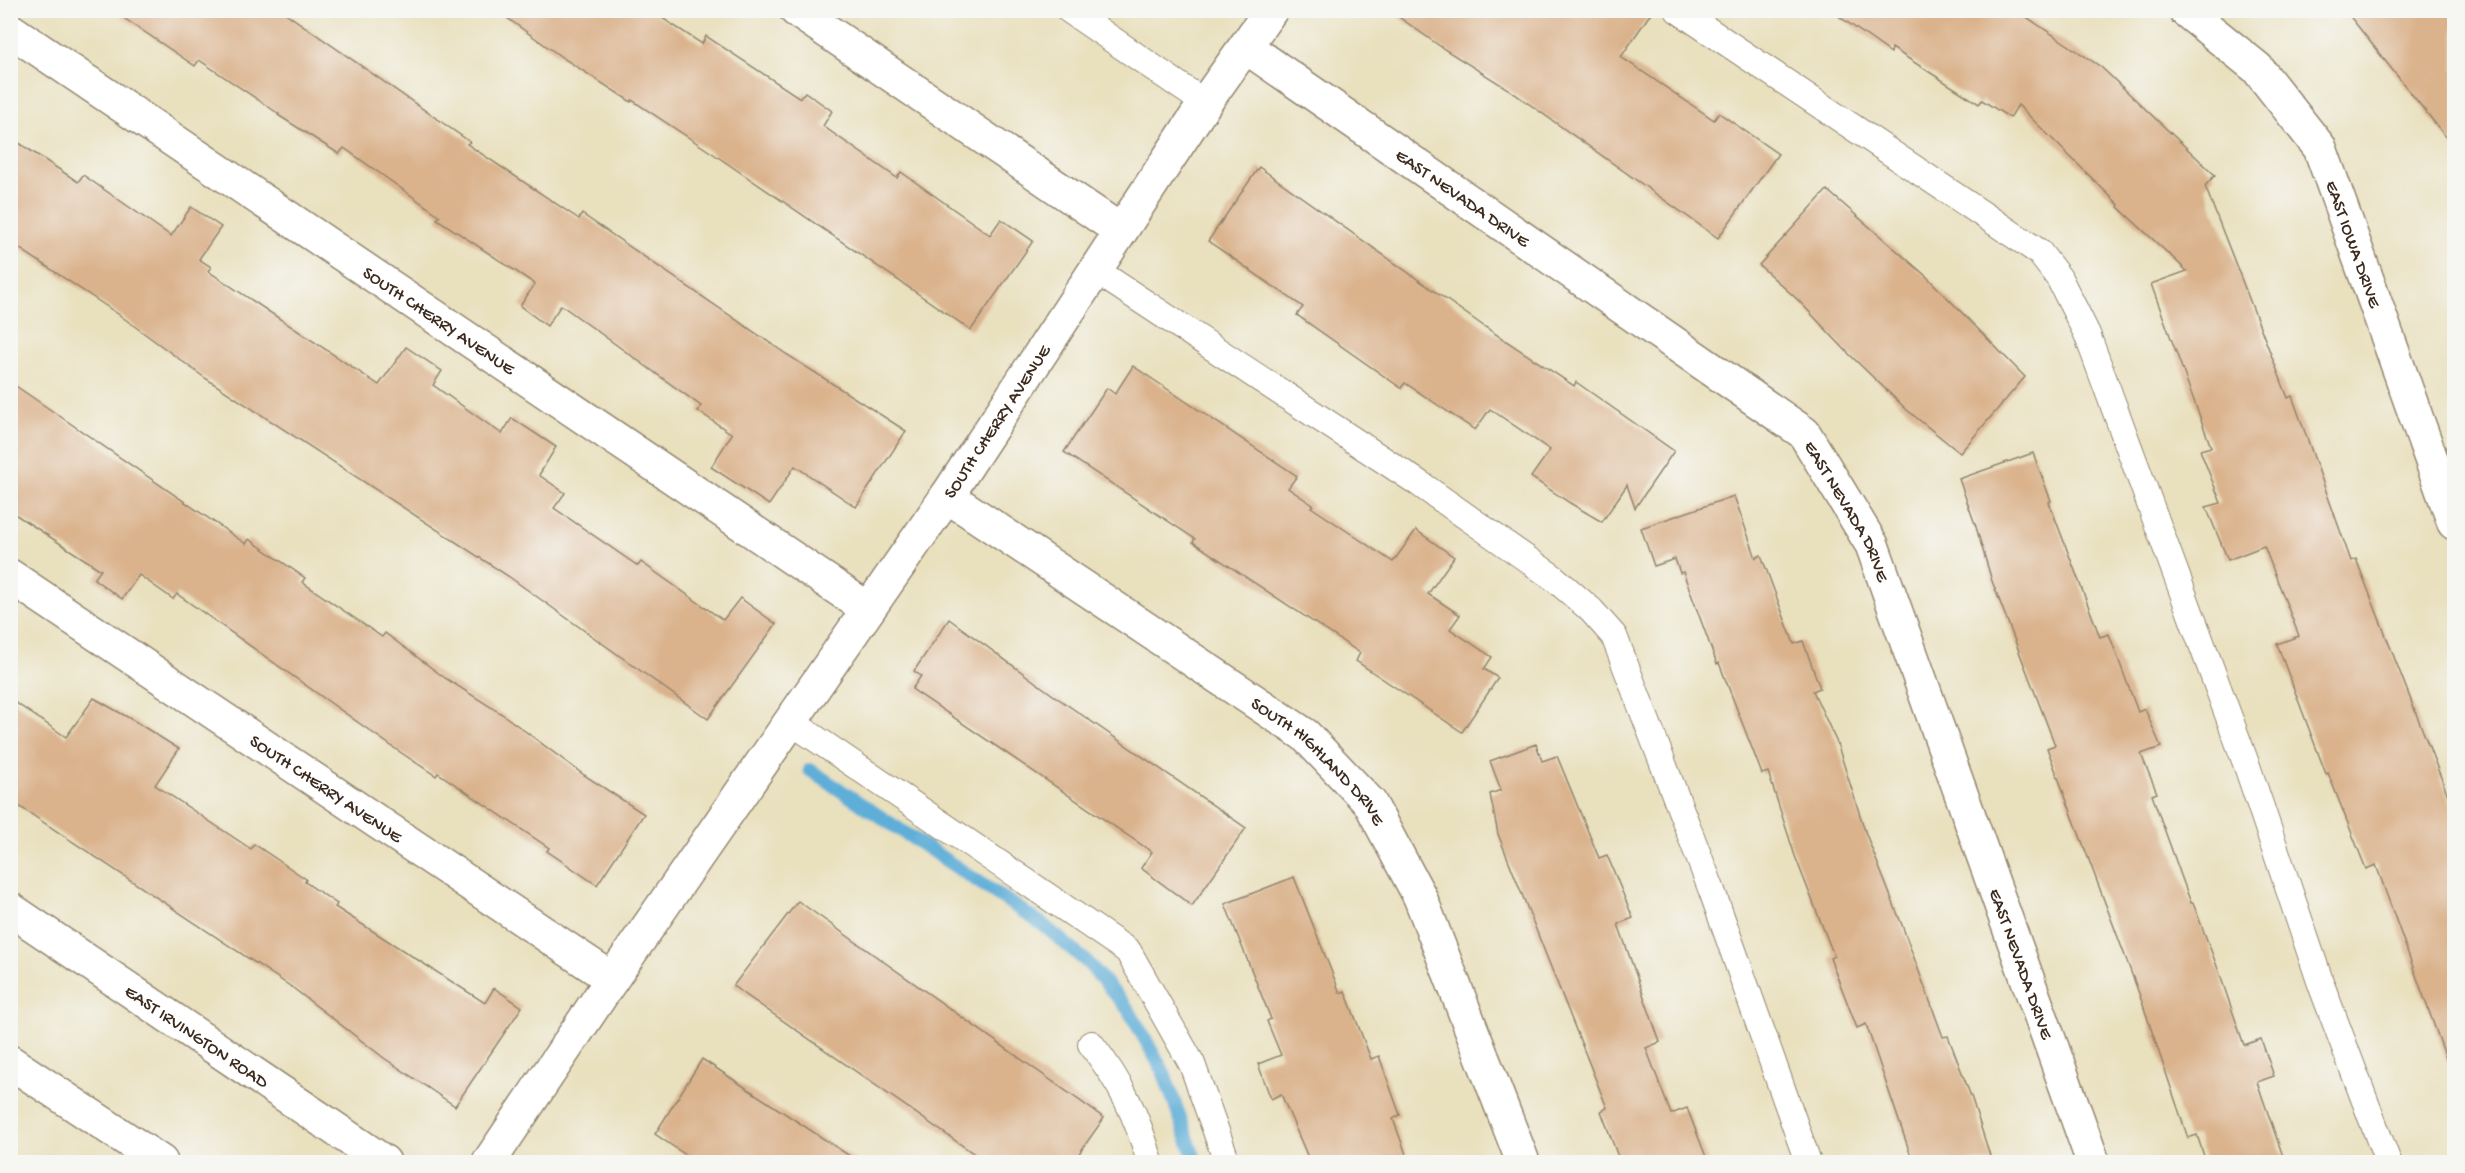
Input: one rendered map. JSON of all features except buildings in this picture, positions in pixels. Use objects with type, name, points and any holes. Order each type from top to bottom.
[{"type":"street","points":[[796,10],[1121,231]]},
{"type":"street","name":"SOUTH CHERRY AVENUE","points":[[489,1162],[790,721],[947,496],[1205,104],[1270,10]]},
{"type":"street","name":"EAST IOWA DRIVE","points":[[2185,10],[2258,68],[2320,148],[2454,523]]},
{"type":"street","name":"SOUTH CHERRY AVENUE","points":[[10,30],[868,609]]},
{"type":"street","name":"EAST NEVADA DRIVE","points":[[1246,47],[1804,433],[1872,545],[2093,1162]]},
{"type":"street","name":"SOUTH HIGHLAND DRIVE","points":[[947,496],[1305,735],[1370,803],[1420,897],[1523,1162]]},
{"type":"street","name":"SOUTH CHERRY AVENUE","points":[[10,576],[612,980]]},
{"type":"street","name":"EAST IRVINGTON ROAD","points":[[10,909],[384,1162]]},
{"type":"street","points":[[10,1062],[160,1162]]},
{"type":"lane","points":[[1070,10],[1205,104]]},
{"type":"lane","points":[[1678,10],[2039,252],[2059,278],[2087,334],[2247,766],[2322,987],[2388,1162]]},
{"type":"lane","points":[[1095,270],[1430,491],[1554,578],[1591,610],[1614,636],[1712,891],[1808,1162]]},
{"type":"lane","points":[[790,721],[1128,951],[1192,1064],[1227,1162]]},
{"type":"lane","points":[[1091,1044],[1114,1075],[1132,1110],[1150,1162]]},
{"type":"waterway","points":[[810,770],[1042,924],[1088,963],[1128,1009],[1163,1071],[1196,1162]]}]
